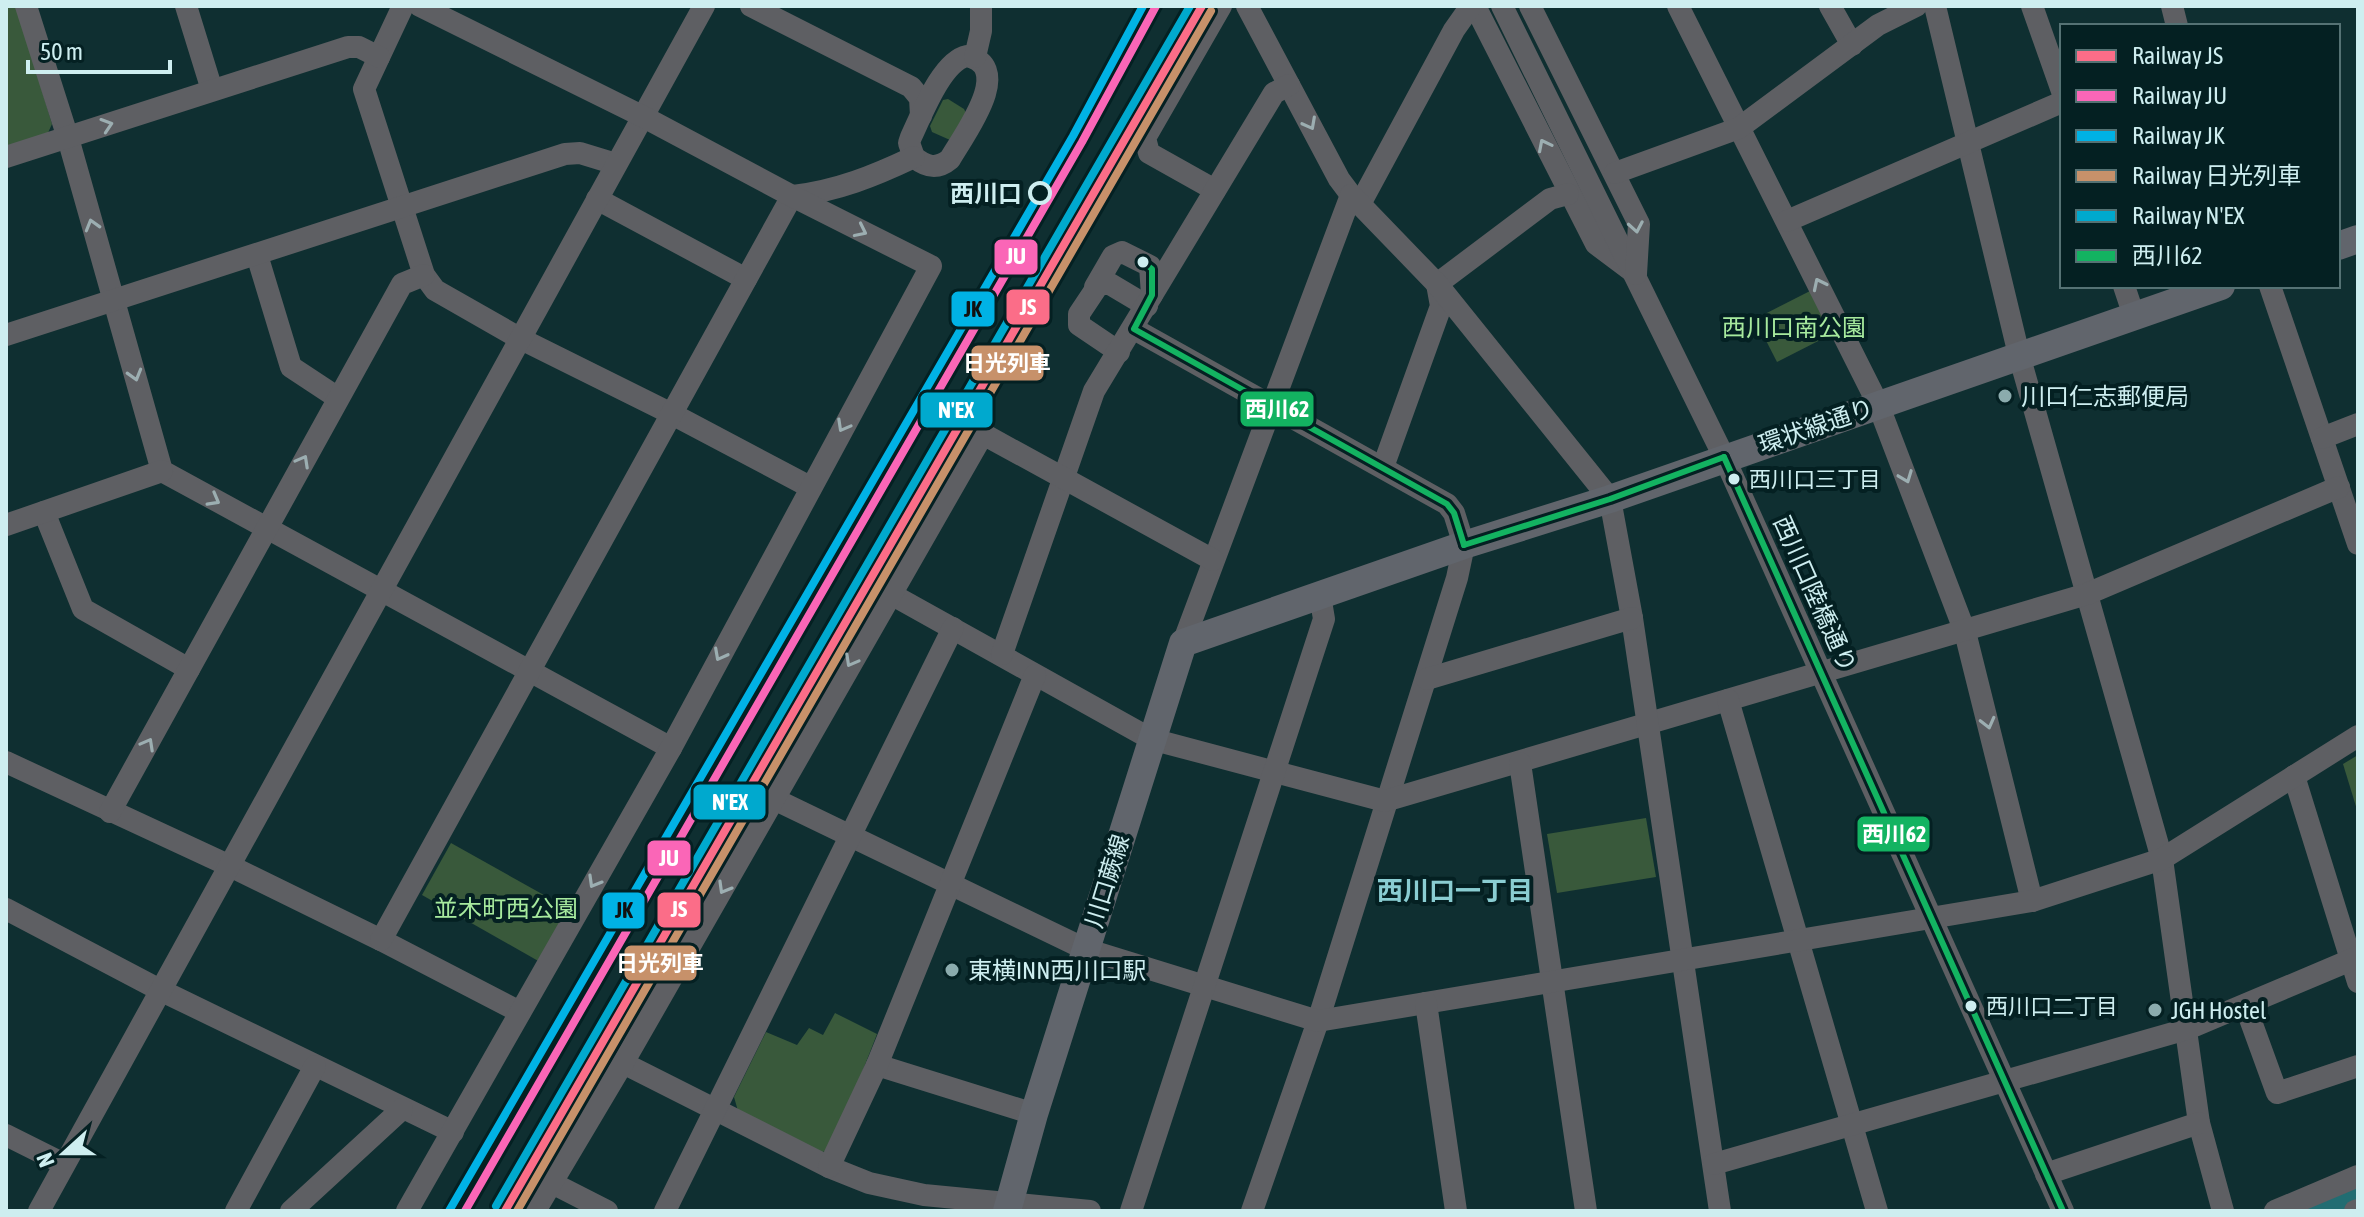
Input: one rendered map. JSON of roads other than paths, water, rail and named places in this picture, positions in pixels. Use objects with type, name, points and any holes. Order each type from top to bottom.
[{"type":"main road","name":"環状線通り","points":[[1183,643],[1464,545],[1610,499],[2215,288]]},
{"type":"main road","name":"川口蕨線","points":[[1008,1208],[1085,949],[1183,643]]},
{"type":"street","points":[[26,6],[68,138],[162,471],[671,748]]},
{"type":"street","points":[[186,6],[212,90]]},
{"type":"street","points":[[403,6],[364,89],[424,275],[435,290],[521,339],[810,487]]},
{"type":"street","points":[[407,1211],[671,748],[931,266],[642,116],[420,6]]},
{"type":"street","points":[[39,1211],[704,6]]},
{"type":"street","points":[[751,6],[903,83],[920,98],[921,116]]},
{"type":"street","points":[[975,57],[981,31],[981,6]]},
{"type":"street","points":[[1215,190],[1149,153],[1145,138],[1221,6]]},
{"type":"street","points":[[1247,6],[1339,179],[1437,284],[1610,499],[1632,618],[1720,1211]]},
{"type":"street","points":[[1183,643],[1270,405],[1355,199],[1454,30],[1473,6],[1596,244],[1636,274]]},
{"type":"street","name":"西川口陸橋通り","points":[[1502,6],[1724,457],[2063,1211]]},
{"type":"street","points":[[1530,6],[1639,224],[1636,274]]},
{"type":"street","points":[[1678,6],[1878,404],[1965,632],[2032,901]]},
{"type":"street","points":[[1830,6],[1852,45]]},
{"type":"street","points":[[1615,173],[1739,128],[1878,25],[1916,6]]},
{"type":"street","points":[[1935,6],[2019,355],[2162,859],[2199,1123],[2223,1211]]},
{"type":"street","points":[[2032,6],[2060,85]]},
{"type":"street","points":[[6,157],[348,47],[359,47],[379,57]]},
{"type":"street","points":[[961,57],[975,57],[982,63],[989,82],[986,95],[950,159],[944,164],[930,166],[914,157],[909,143],[941,80],[961,57]]},
{"type":"street","points":[[903,83],[928,87],[941,80]]},
{"type":"street","points":[[1002,654],[1094,391],[1274,93],[1289,85]]},
{"type":"street","points":[[1787,221],[2060,103]]},
{"type":"street","points":[[6,335],[565,154],[591,155],[616,164]]},
{"type":"street","points":[[792,196],[828,192],[882,173],[914,157]]},
{"type":"street","points":[[1437,284],[1550,199],[1568,194]]},
{"type":"street","points":[[381,940],[792,196]]},
{"type":"street","points":[[597,199],[746,279]]},
{"type":"street","points":[[1119,352],[1079,325],[1079,314],[1117,252],[1128,253],[1152,269],[1149,303]]},
{"type":"street","points":[[257,255],[291,367],[338,398]]},
{"type":"street","points":[[110,812],[402,284],[424,275]]},
{"type":"street","points":[[1095,287],[1110,284],[1149,303]]},
{"type":"street","points":[[1383,467],[1441,306],[1437,284]]},
{"type":"street","points":[[2125,288],[2134,316]]},
{"type":"street","points":[[2271,288],[2358,544]]},
{"type":"street","points":[[1134,329],[1447,504],[1454,513],[1464,545],[1427,679],[1385,801],[1318,1021],[1252,1211]]},
{"type":"street","points":[[2322,438],[2358,424]]},
{"type":"street","points":[[535,1211],[983,434],[1213,560]]},
{"type":"street","points":[[6,525],[162,471]]},
{"type":"street","points":[[889,593],[1151,739],[1385,801],[2087,594],[2339,487]]},
{"type":"street","points":[[44,512],[83,609],[189,669]]},
{"type":"street","points":[[1131,1211],[1324,619],[1320,595]]},
{"type":"street","points":[[1427,679],[1632,618]]},
{"type":"street","points":[[665,1211],[953,628]]},
{"type":"street","points":[[829,1167],[877,1065],[1035,675]]},
{"type":"street","points":[[1728,700],[1877,1211]]},
{"type":"street","points":[[774,799],[1085,949],[1318,1021],[2032,901],[2162,859],[2358,736]]},
{"type":"street","points":[[7,762],[230,866],[520,1012]]},
{"type":"street","points":[[1520,763],[1586,1211]]},
{"type":"street","points":[[2294,776],[2355,958],[2358,982]]},
{"type":"street","points":[[6,909],[160,990],[453,1132]]},
{"type":"street","points":[[1714,1164],[2187,1029],[2355,958]]},
{"type":"street","points":[[1426,1003],[1456,1211]]},
{"type":"street","points":[[2245,1005],[2277,1093],[2358,1066]]},
{"type":"street","points":[[623,1063],[714,1111],[869,1183],[1008,1208],[1090,1211]]},
{"type":"street","points":[[877,1065],[1034,1114]]},
{"type":"street","points":[[236,1211],[315,1066]]},
{"type":"street","points":[[291,1211],[402,1109]]},
{"type":"street","points":[[2046,1174],[2199,1123]]},
{"type":"street","points":[[6,1135],[64,1164]]},
{"type":"street","points":[[2275,1211],[2358,1176]]},
{"type":"street","points":[[552,1183],[607,1211]]},
{"type":"waterway","points":[[2320,1211],[2358,1195]]},
{"type":"rail line","name":"JK","points":[[449,1211],[1073,136],[1143,6]]},
{"type":"rail line","name":"JU","points":[[465,1211],[1082,142],[1156,6]]},
{"type":"rail line","name":"N'EX","points":[[496,1206],[1190,6]]},
{"type":"rail line","name":"JS","points":[[505,1211],[1202,6]]},
{"type":"rail line","name":"日光列車","points":[[517,1211],[1211,11]]},
{"type":"place","name":"西川口","points":[[1040,193]]},
{"type":"place","name":"川口仁志郵便局","points":[[2005,396]]},
{"type":"place","name":"西川口三丁目","points":[[1734,479]]},
{"type":"place","name":"東横INN西川口駅","points":[[952,970]]},
{"type":"place","name":"西川口二丁目","points":[[1971,1006]]},
{"type":"place","name":"JGH Hostel","points":[[2155,1010]]},
{"type":"district","name":"西川口一丁目","points":[[1455,891]]},
{"type":"park label","name":"西川口南公園","points":[[1794,327]]},
{"type":"park label","name":"並木町西公園","points":[[506,908]]}]
